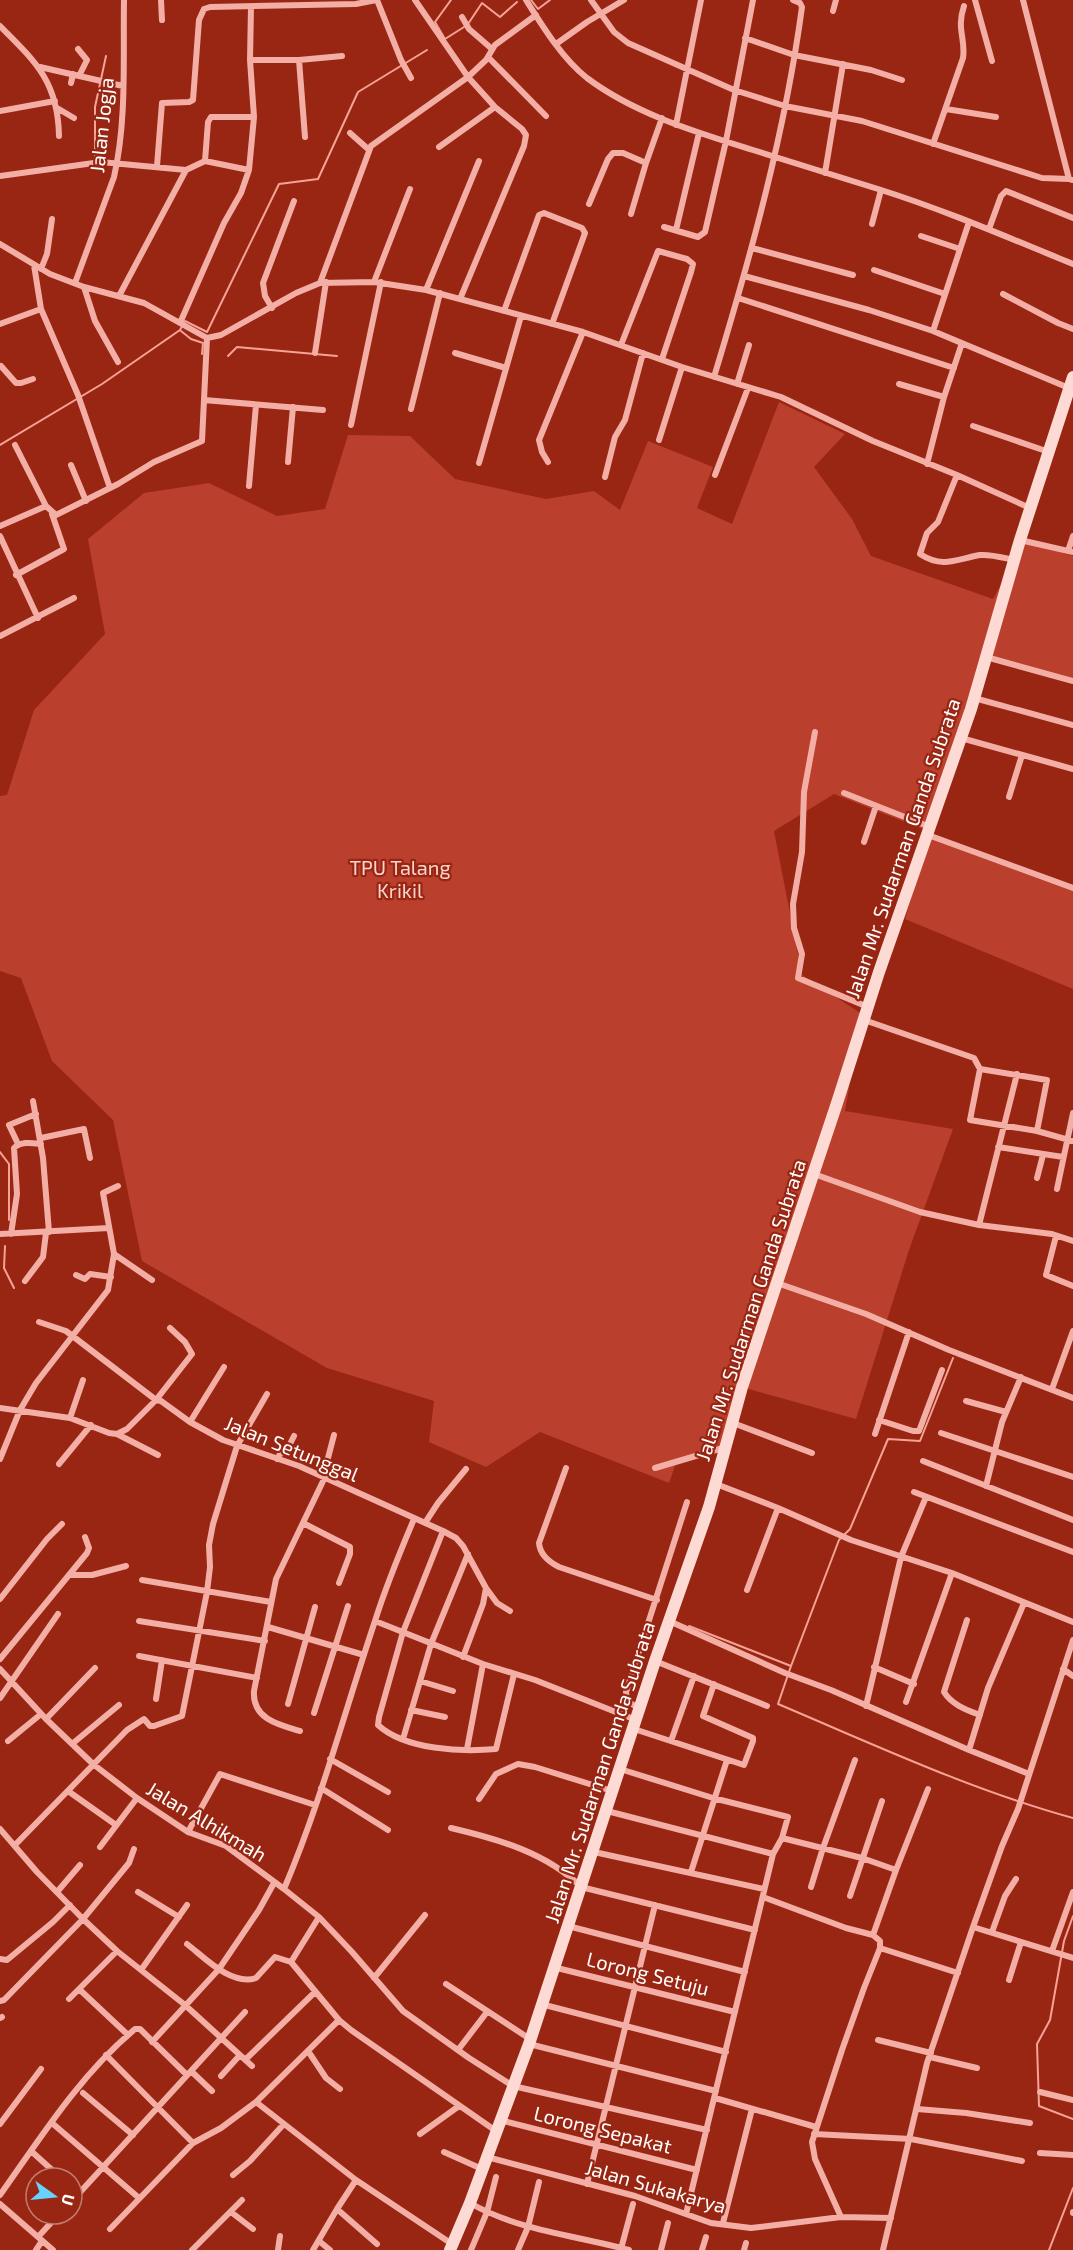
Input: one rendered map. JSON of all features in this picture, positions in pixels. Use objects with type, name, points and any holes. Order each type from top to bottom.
[{"type":"street","name":"Jalan Jogja","points":[[75,283],[117,163],[123,86],[124,0]]},
{"type":"street","points":[[161,0],[162,20]]},
{"type":"street","points":[[157,166],[162,104],[192,100],[199,20],[201,12],[210,7],[356,4],[377,0],[401,60],[411,78]]},
{"type":"street","points":[[415,0],[468,77],[495,107],[522,129],[526,138],[460,299]]},
{"type":"street","points":[[591,0],[614,32],[628,44],[734,90],[785,106],[862,121],[1042,178],[1071,179],[1023,0]]},
{"type":"street","points":[[556,44],[624,0]]},
{"type":"street","points":[[676,125],[700,0]]},
{"type":"street","points":[[664,226],[699,237],[704,235],[726,141],[753,0]]},
{"type":"street","points":[[714,377],[752,248],[775,156],[802,7],[800,3],[793,0]]},
{"type":"street","points":[[833,11],[836,0]]},
{"type":"street","points":[[975,0],[992,61]]},
{"type":"street","points":[[527,2],[576,69],[635,106],[699,133],[881,190],[989,229],[1073,264]]},
{"type":"street","points":[[933,144],[963,58],[960,23],[964,6]]},
{"type":"street","points":[[181,324],[224,223],[241,194],[249,170],[254,117],[250,60],[251,7]]},
{"type":"street","points":[[315,353],[323,283],[368,149],[468,77],[488,57],[492,49],[536,15]]},
{"type":"street","points":[[462,17],[469,29],[492,49]]},
{"type":"street","points":[[0,26],[40,67],[55,100],[59,136]]},
{"type":"street","points":[[745,38],[794,55],[871,69],[902,80]]},
{"type":"street","points":[[71,83],[87,60],[78,49]]},
{"type":"street","points":[[250,60],[299,60],[342,56]]},
{"type":"street","points":[[488,57],[546,116]]},
{"type":"street","points":[[299,60],[304,137]]},
{"type":"street","points":[[825,173],[843,64]]},
{"type":"street","points":[[40,67],[123,86]]},
{"type":"street","points":[[0,111],[55,100]]},
{"type":"street","points":[[440,147],[495,107]]},
{"type":"street","points":[[57,108],[74,118]]},
{"type":"street","points":[[946,109],[996,117]]},
{"type":"street","points":[[206,161],[208,122],[211,117],[254,117]]},
{"type":"street","points":[[632,214],[646,163],[662,118]]},
{"type":"street","points":[[350,133],[368,149]]},
{"type":"street","points":[[675,230],[699,133]]},
{"type":"street","points":[[590,204],[608,159],[614,153],[622,153],[646,163]]},
{"type":"street","points":[[0,176],[83,163],[117,163],[186,170],[206,161],[249,170]]},
{"type":"street","points":[[426,290],[479,162]]},
{"type":"street","points":[[119,296],[186,170]]},
{"type":"street","points":[[351,424],[378,282],[410,189]]},
{"type":"street","points":[[872,224],[881,190]]},
{"type":"street","points":[[989,229],[1001,196],[1006,191],[1073,218]]},
{"type":"street","points":[[272,308],[265,296],[263,283],[294,201]]},
{"type":"street","points":[[504,312],[539,215],[544,213],[582,228],[585,232],[552,324]]},
{"type":"street","points":[[41,269],[47,254],[52,219]]},
{"type":"street","points":[[933,331],[969,222]]},
{"type":"street","points":[[921,236],[960,249]]},
{"type":"street","points":[[0,244],[41,269],[84,287],[144,303],[207,338],[221,335],[296,293],[323,283],[378,282],[440,293],[583,332],[682,367],[794,402],[873,441],[1030,508]]},
{"type":"street","points":[[752,248],[853,275]]},
{"type":"street","points":[[621,345],[658,251],[687,259],[693,264],[662,360]]},
{"type":"street","points":[[34,265],[41,309],[78,395],[110,488]]},
{"type":"street","points":[[874,270],[945,294]]},
{"type":"street","points":[[744,276],[869,310],[933,331],[1071,383]]},
{"type":"street","points":[[84,287],[95,321],[118,362]]},
{"type":"street","points":[[411,409],[440,293]]},
{"type":"street","points":[[1003,294],[1073,329]]},
{"type":"street","points":[[738,298],[954,368]]},
{"type":"street","points":[[0,324],[41,309]]},
{"type":"street","points":[[479,463],[521,316]]},
{"type":"street","points":[[548,462],[539,441],[583,332]]},
{"type":"street","points":[[52,514],[60,514],[154,462],[202,441],[207,338]]},
{"type":"street","points":[[927,464],[944,398],[962,343]]},
{"type":"street","points":[[737,384],[749,345]]},
{"type":"street","points":[[455,353],[506,368]]},
{"type":"street","points":[[605,477],[615,437],[625,420],[643,353]]},
{"type":"street","points":[[0,365],[16,383],[33,379]]},
{"type":"street","points":[[659,440],[682,367]]},
{"type":"street","name":"Jalan Mr. Sudarman Ganda Subrata","points":[[451,2247],[470,2203],[530,2041],[553,1967],[594,1852],[656,1661],[656,1632],[669,1621],[716,1484],[742,1387],[868,1007],[974,698],[1020,540],[1071,383]]},
{"type":"street","points":[[898,384],[944,398]]},
{"type":"street","points":[[715,475],[748,388]]},
{"type":"street","points":[[204,400],[323,410]]},
{"type":"street","points":[[249,486],[256,405]]},
{"type":"street","points":[[288,462],[293,407]]},
{"type":"street","points":[[973,426],[1049,452]]},
{"type":"street","points":[[15,445],[52,514],[64,549],[16,575]]},
{"type":"street","points":[[71,465],[86,501]]},
{"type":"street","points":[[957,475],[938,522],[927,533],[920,554],[931,561],[959,561],[986,555],[1015,560]]},
{"type":"street","points":[[0,526],[46,506]]},
{"type":"street","points":[[0,536],[16,575],[38,618]]},
{"type":"street","points":[[1020,540],[1071,552],[1073,536]]},
{"type":"street","points":[[0,636],[74,598]]},
{"type":"street","points":[[986,657],[1073,681]]},
{"type":"street","points":[[974,698],[1073,725]]},
{"type":"street","points":[[815,732],[804,792],[802,852],[793,904],[794,928],[802,954],[798,978],[868,1007]]},
{"type":"street","points":[[960,738],[1073,769]]},
{"type":"street","points":[[1009,797],[1022,755]]},
{"type":"street","points":[[844,793],[929,831],[1073,888]]},
{"type":"street","points":[[864,842],[876,806]]},
{"type":"street","points":[[864,1020],[970,1054],[980,1069],[970,1119],[1004,1124],[1071,1140]]},
{"type":"street","points":[[980,1069],[1048,1081],[1037,1131]]},
{"type":"street","points":[[979,1225],[1017,1074]]},
{"type":"street","points":[[25,1281],[43,1257],[47,1233],[41,1141],[33,1101]]},
{"type":"street","points":[[1057,1189],[1063,1157],[1071,1140],[1073,1113]]},
{"type":"street","points":[[18,1144],[9,1125],[36,1114]]},
{"type":"street","points":[[11,1234],[17,1194],[13,1151],[18,1144],[41,1141],[84,1129],[90,1158]]},
{"type":"street","points":[[998,1147],[1063,1157]]},
{"type":"street","points":[[1037,1178],[1043,1155]]},
{"type":"street","points":[[814,1174],[920,1212],[1073,1241]]},
{"type":"street","points":[[0,1460],[20,1410],[43,1372],[108,1290],[114,1254],[103,1193],[118,1186]]},
{"type":"street","points":[[0,1234],[109,1228]]},
{"type":"street","points":[[1056,1236],[1046,1275],[1073,1286]]},
{"type":"street","points":[[114,1254],[152,1280]]},
{"type":"street","points":[[76,1275],[86,1279],[89,1274],[111,1277]]},
{"type":"street","points":[[777,1283],[909,1332],[1073,1398]]},
{"type":"street","name":"Jalan Setunggal","points":[[39,1322],[59,1327],[72,1335],[156,1401],[165,1403],[190,1422],[237,1446],[322,1476],[456,1538],[468,1554],[494,1600],[510,1611]]},
{"type":"street","points":[[117,1434],[127,1429],[156,1401],[192,1353],[185,1342],[170,1328]]},
{"type":"street","points":[[874,1434],[909,1332]]},
{"type":"street","points":[[1052,1389],[1073,1332]]},
{"type":"street","points":[[190,1422],[224,1367]]},
{"type":"street","points":[[879,1420],[919,1431],[942,1370]]},
{"type":"street","points":[[986,1486],[1006,1412],[1021,1377]]},
{"type":"street","points":[[70,1418],[83,1380]]},
{"type":"street","points":[[15,1845],[127,1730],[142,1719],[154,1726],[181,1717],[207,1592],[210,1567],[208,1545],[213,1524],[237,1446],[267,1394]]},
{"type":"street","points":[[966,1401],[1006,1412]]},
{"type":"street","points":[[0,1408],[70,1418],[105,1432],[117,1434],[158,1455]]},
{"type":"street","points":[[733,1423],[812,1453]]},
{"type":"street","points":[[59,1464],[91,1425]]},
{"type":"street","points":[[941,1432],[1073,1477]]},
{"type":"street","points":[[300,1731],[269,1721],[259,1710],[254,1697],[276,1579],[303,1523],[322,1476],[334,1435]]},
{"type":"street","points":[[277,1459],[285,1452],[294,1436]]},
{"type":"street","points":[[655,1468],[726,1447]]},
{"type":"street","points":[[923,1461],[1073,1520]]},
{"type":"street","points":[[566,1468],[539,1543],[542,1554],[555,1566],[657,1600]]},
{"type":"street","points":[[425,1523],[440,1500],[466,1469]]},
{"type":"street","points":[[716,1484],[851,1540],[952,1573],[1073,1622]]},
{"type":"street","points":[[914,1492],[1073,1552]]},
{"type":"street","points":[[866,1706],[901,1557],[926,1497]]},
{"type":"street","points":[[637,1719],[627,1701],[626,1692],[656,1632],[657,1600],[687,1502]]},
{"type":"street","points":[[747,1590],[778,1508]]},
{"type":"street","points":[[284,1889],[299,1855],[375,1621],[414,1519]]},
{"type":"street","points":[[303,1523],[350,1547],[350,1554],[339,1583]]},
{"type":"street","points":[[0,1599],[47,1539],[62,1524]]},
{"type":"street","points":[[443,1531],[403,1632],[377,1722],[380,1728],[403,1739],[427,1746],[492,1749],[498,1746],[514,1674]]},
{"type":"street","points":[[0,1659],[89,1550],[85,1537]]},
{"type":"street","points":[[403,1739],[431,1644],[468,1554]]},
{"type":"street","points":[[69,1575],[92,1575],[126,1566]]},
{"type":"street","points":[[906,1702],[952,1573]]},
{"type":"street","points":[[142,1580],[271,1602]]},
{"type":"street","points":[[463,1657],[483,1604],[486,1588]]},
{"type":"street","points":[[969,1750],[988,1688],[1024,1603]]},
{"type":"street","points":[[314,1713],[348,1606]]},
{"type":"street","points":[[288,1704],[315,1607]]},
{"type":"street","points":[[0,1698],[58,1614]]},
{"type":"street","points":[[967,1620],[944,1692],[960,1707],[980,1715]]},
{"type":"street","points":[[139,1621],[265,1641]]},
{"type":"street","points":[[375,1621],[463,1657],[637,1719],[671,1741],[744,1765],[754,1740],[752,1737],[703,1716],[714,1684]]},
{"type":"street","points":[[669,1621],[785,1673],[831,1690],[1029,1774]]},
{"type":"street","points":[[268,1627],[364,1655]]},
{"type":"street","points":[[883,2250],[930,2055],[973,1927],[1018,1809],[1073,1640]]},
{"type":"street","points":[[139,1656],[257,1678]]},
{"type":"street","points":[[156,1699],[162,1660]]},
{"type":"street","points":[[656,1661],[767,1706]]},
{"type":"street","points":[[467,1749],[483,1664]]},
{"type":"street","points":[[874,1667],[914,1684]]},
{"type":"street","points":[[8,1741],[44,1716],[95,1668]]},
{"type":"street","name":"Jalan Alhikmah","points":[[0,1669],[93,1764],[137,1798],[188,1832],[226,1846],[284,1889],[319,1917],[403,2010],[513,2086]]},
{"type":"street","points":[[1063,1669],[1073,1676]]},
{"type":"street","points":[[671,1741],[694,1676]]},
{"type":"street","points":[[420,1681],[453,1691]]},
{"type":"street","points":[[72,1744],[118,1705]]},
{"type":"street","points":[[411,1710],[445,1718]]},
{"type":"street","points":[[330,1759],[388,1792]]},
{"type":"street","points":[[691,1872],[727,1760]]},
{"type":"street","points":[[812,1887],[823,1848],[855,1760]]},
{"type":"street","points":[[479,1799],[496,1774],[518,1764],[543,1769],[613,1791]]},
{"type":"street","points":[[620,1769],[713,1798],[788,1816],[782,1838],[773,1854],[764,1889],[686,2214]]},
{"type":"street","points":[[188,1832],[220,1774],[315,1805]]},
{"type":"street","points":[[321,1788],[388,1830]]},
{"type":"street","points":[[873,1935],[928,1789]]},
{"type":"street","points":[[68,1791],[116,1825]]},
{"type":"street","points":[[100,1847],[137,1798]]},
{"type":"street","points":[[850,1896],[882,1801]]},
{"type":"street","points":[[607,1810],[773,1854]]},
{"type":"street","points":[[451,1828],[498,1841],[544,1859],[563,1870],[581,1887],[754,1930]]},
{"type":"street","points":[[0,1829],[57,1892],[117,1951],[185,2005],[252,2066]]},
{"type":"street","points":[[782,1838],[862,1858],[896,1870]]},
{"type":"street","points":[[0,2001],[4,2000],[83,1919],[129,1863],[134,1849]]},
{"type":"street","points":[[594,1852],[764,1889]]},
{"type":"street","points":[[57,1892],[80,1866]]},
{"type":"street","points":[[992,1932],[1005,1896],[1016,1879]]},
{"type":"street","points":[[152,2042],[219,1969],[259,1910],[274,1882]]},
{"type":"street","points":[[138,1892],[179,1917]]},
{"type":"street","points":[[1054,1952],[1073,1892]]},
{"type":"street","points":[[763,1897],[846,1928],[873,1935],[880,1941],[880,1948],[860,1998],[812,2142],[815,2159],[841,2217]]},
{"type":"street","points":[[0,1959],[7,1960],[70,1905]]},
{"type":"street","points":[[141,1970],[187,1905]]},
{"type":"street","points":[[587,2184],[655,1905]]},
{"type":"street","points":[[374,1978],[425,1915]]},
{"type":"street","points":[[291,1962],[319,1917]]},
{"type":"street","points":[[568,1926],[745,1972]]},
{"type":"street","points":[[973,1927],[1071,1958]]},
{"type":"street","points":[[1009,1980],[1021,1942]]},
{"type":"street","points":[[187,1944],[219,1969],[234,1977],[248,1980],[259,1975],[275,1957],[291,1962],[339,2020],[459,2106],[498,2126]]},
{"type":"street","points":[[880,1948],[958,1973]]},
{"type":"street","points":[[69,1999],[117,1951]]},
{"type":"street","name":"Lorong Setuju","points":[[553,1967],[735,2012]]},
{"type":"street","points":[[446,1984],[530,2041],[715,2094],[815,2131],[911,2139],[1022,2161]]},
{"type":"street","points":[[79,1989],[128,2035]]},
{"type":"street","points":[[221,2076],[315,1992]]},
{"type":"street","points":[[541,2004],[726,2052]]},
{"type":"street","points":[[84,2188],[245,2012]]},
{"type":"street","points":[[458,2050],[487,2012]]},
{"type":"street","points":[[110,2229],[193,2143],[214,2133],[256,2102],[339,2020]]},
{"type":"street","points":[[0,2195],[78,2086],[106,2055],[135,2029],[138,2029],[212,2091]]},
{"type":"street","points":[[878,2040],[977,2068]]},
{"type":"street","points":[[308,2050],[326,2078],[340,2089]]},
{"type":"street","points":[[106,2055],[193,2143]]},
{"type":"street","points":[[0,2124],[41,2069]]},
{"type":"street","points":[[513,2086],[707,2130]]},
{"type":"street","points":[[1040,2092],[1073,2100]]},
{"type":"street","points":[[84,2093],[133,2135]]},
{"type":"street","points":[[256,2102],[356,2180],[451,2247]]},
{"type":"street","points":[[420,2134],[459,2106]]},
{"type":"street","points":[[723,2223],[752,2109]]},
{"type":"street","points":[[917,2109],[1030,2122]]},
{"type":"street","points":[[52,2123],[139,2198]]},
{"type":"street","points":[[233,2175],[250,2161],[283,2125]]},
{"type":"street","name":"Lorong Sepakat","points":[[498,2126],[597,2145],[697,2170]]},
{"type":"street","points":[[31,2151],[48,2166]]},
{"type":"street","name":"Jalan Sukakarya","points":[[444,2152],[635,2196],[711,2223],[751,2228],[841,2217],[891,2218]]},
{"type":"street","points":[[1040,2153],[1073,2155]]},
{"type":"street","points":[[471,2250],[487,2212],[496,2176]]},
{"type":"street","points":[[313,2250],[356,2180]]},
{"type":"street","points":[[518,2250],[528,2227],[539,2182]]},
{"type":"street","points":[[192,2250],[242,2200]]},
{"type":"street","points":[[470,2203],[487,2212],[528,2227],[629,2250]]},
{"type":"street","points":[[0,2204],[53,2250]]},
{"type":"street","points":[[621,2249],[633,2204]]},
{"type":"street","points":[[337,2209],[377,2244]]},
{"type":"street","points":[[231,2212],[252,2229]]},
{"type":"street","points":[[661,2250],[668,2223]]},
{"type":"street","points":[[36,2250],[40,2239],[50,2226]]},
{"type":"street","points":[[279,2250],[280,2236]]},
{"type":"street","points":[[702,2250],[706,2237]]},
{"type":"street","points":[[319,2241],[330,2250]]},
{"type":"green space","name":"TPU Talang Krikil","points":[[779,402],[845,434],[814,467],[852,519],[871,556],[993,599],[1025,541],[1073,556],[1073,679],[985,655],[923,829],[834,794],[774,831],[802,975],[862,1014],[845,1111],[953,1129],[909,1250],[856,1419],[745,1388],[723,1444],[677,1460],[669,1483],[540,1432],[486,1467],[429,1442],[434,1401],[327,1368],[142,1261],[113,1120],[52,1061],[21,978],[0,971],[0,796],[7,795],[34,710],[105,634],[88,539],[144,493],[209,483],[277,516],[325,509],[348,435],[410,436],[455,479],[546,499],[594,491],[620,510],[648,441],[713,467],[697,508],[732,524]]},
{"type":"green space","points":[[930,835],[1073,888],[1073,989],[905,919]]},
{"type":"waterway","points":[[451,0],[435,22],[445,39],[464,27]]},
{"type":"waterway","points":[[531,0],[538,9],[550,0]]},
{"type":"waterway","points":[[468,24],[482,3],[500,17],[517,2]]},
{"type":"waterway","points":[[0,445],[102,384],[180,330],[185,321],[207,332],[279,184],[318,179],[358,92],[427,50]]},
{"type":"waterway","points":[[95,168],[95,107],[106,56]]},
{"type":"waterway","points":[[181,331],[191,339],[203,343],[202,354]]},
{"type":"waterway","points":[[228,356],[237,347],[337,356]]},
{"type":"waterway","points":[[0,1152],[9,1164],[9,1220]]},
{"type":"waterway","points":[[5,1246],[4,1268],[14,1288]]},
{"type":"waterway","points":[[791,1666],[839,1540],[850,1529],[888,1439],[920,1441],[953,1358]]},
{"type":"waterway","points":[[689,1626],[791,1666],[778,1704],[960,1780],[1073,1818]]},
{"type":"waterway","points":[[1073,1916],[1064,1941],[1050,2020],[1037,2044],[1039,2106],[1073,2119]]},
{"type":"waterway","points":[[1049,2250],[1073,2188]]}]
